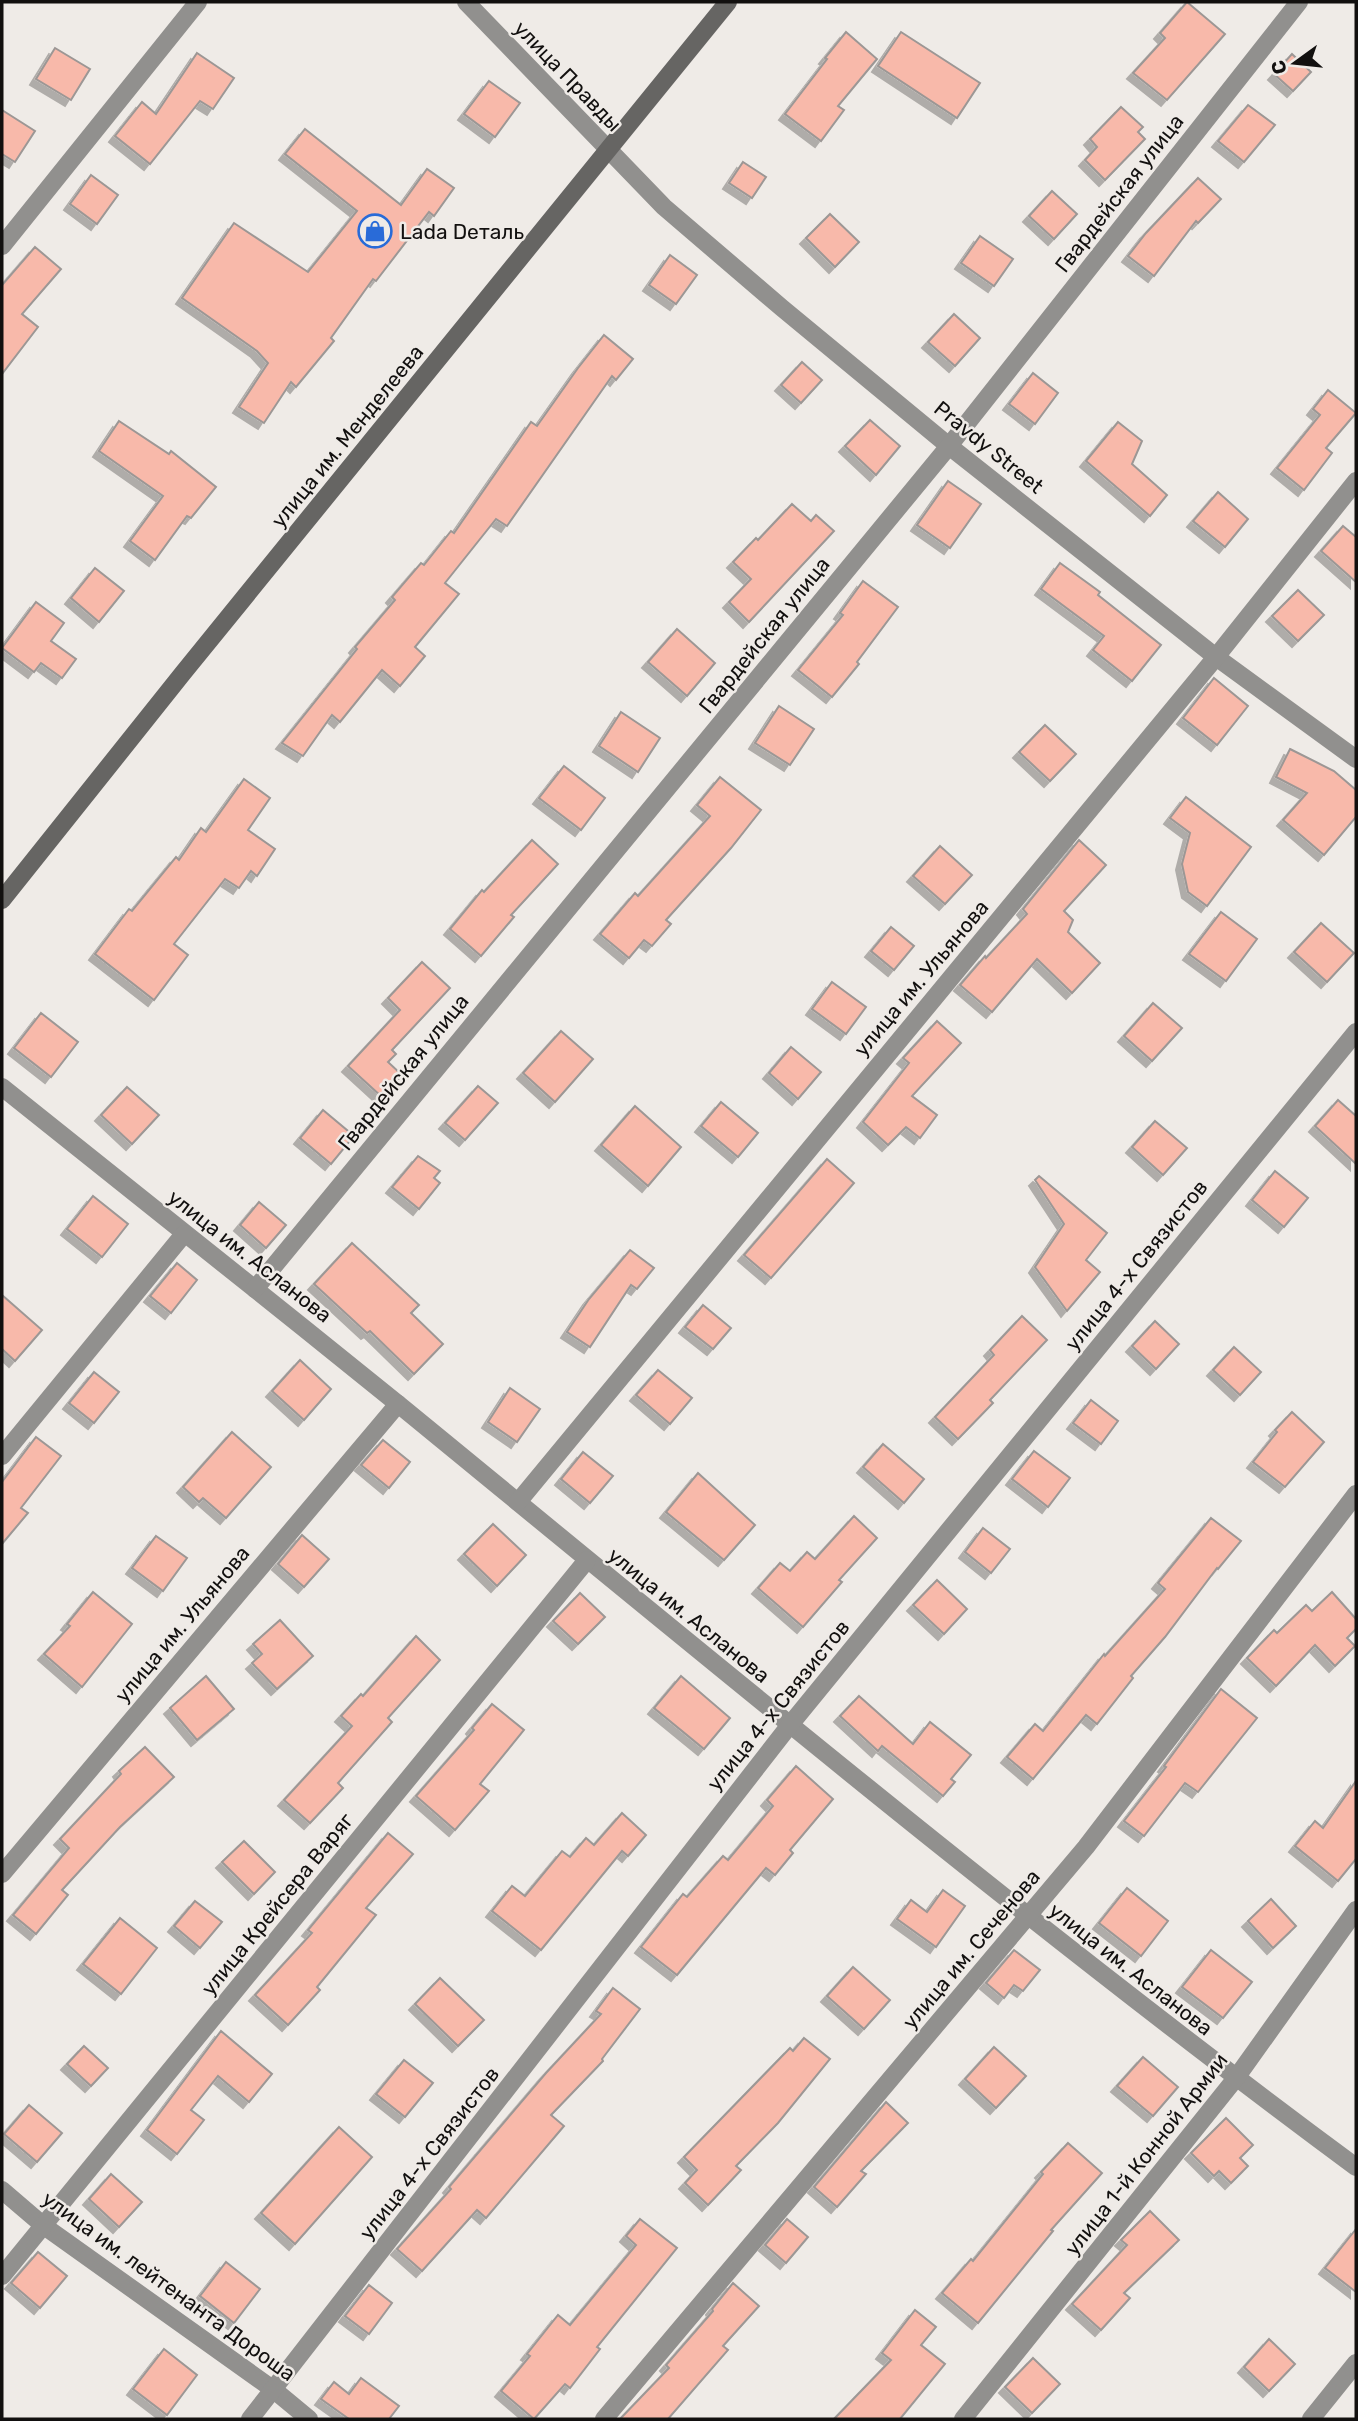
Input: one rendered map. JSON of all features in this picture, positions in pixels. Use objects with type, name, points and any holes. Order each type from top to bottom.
[{"type":"main road","name":"улица им. Менделеева","points":[[2,900],[183,673],[729,2]]},
{"type":"street","points":[[2,246],[198,2]]},
{"type":"street","name":"улица Правды","points":[[466,2],[609,151]]},
{"type":"street","name":"Гвардейская улица","points":[[255,1289],[949,446],[1299,2]]},
{"type":"street","name":"Pravdy Street","points":[[609,151],[664,207],[949,446],[1216,657],[1356,759]]},
{"type":"street","name":"улица им. Ульянова","points":[[518,1502],[1216,657],[1356,481]]},
{"type":"street","name":"улица 4-х Связистов","points":[[250,2419],[789,1726],[1356,1032]]},
{"type":"street","name":"улица им. Асланова","points":[[2,1087],[398,1404],[789,1726],[1027,1917],[1356,2167]]},
{"type":"street","points":[[2,1456],[184,1234]]},
{"type":"street","name":"улица им. Ульянова","points":[[2,1874],[398,1404]]},
{"type":"street","name":"улица им. Сеченова","points":[[604,2419],[1086,1847],[1356,1494]]},
{"type":"street","name":"улица Крейсера Варяг","points":[[2,2276],[586,1560]]},
{"type":"street","name":"улица 1-й Конной Армии","points":[[963,2419],[1236,2078],[1356,1910]]},
{"type":"street","name":"улица им. лейтенанта Дороша","points":[[2,2190],[44,2226],[274,2390],[309,2419]]},
{"type":"street","points":[[1311,2419],[1356,2362]]},
{"type":"building","points":[[1187,2],[1225,34],[1167,100],[1133,73],[1165,38],[1160,33]]},
{"type":"building","points":[[846,32],[877,59],[838,106],[844,110],[821,141],[785,114]]},
{"type":"building","points":[[901,32],[980,83],[957,118],[878,66]]},
{"type":"building","points":[[55,48],[90,69],[71,100],[36,79]]},
{"type":"building","points":[[197,53],[234,78],[213,109],[200,101],[150,164],[115,136],[142,102],[156,114]]},
{"type":"building","points":[[1292,54],[1311,72],[1293,91],[1274,74]]},
{"type":"building","points":[[489,81],[520,103],[495,137],[464,114]]},
{"type":"building","points":[[1248,105],[1275,125],[1244,162],[1218,141]]},
{"type":"building","points":[[1121,107],[1143,127],[1138,132],[1145,139],[1105,180],[1085,160],[1097,147],[1090,139]]},
{"type":"building","points":[[2,110],[35,131],[15,162],[2,154]]},
{"type":"building","points":[[305,129],[401,205],[427,169],[454,188],[434,216],[429,212],[376,281],[373,279],[331,338],[334,341],[296,387],[291,382],[264,423],[239,407],[268,363],[257,351],[182,298],[234,223],[308,272],[357,211],[285,154]]},
{"type":"building","points":[[743,162],[766,177],[752,198],[729,183]]},
{"type":"building","points":[[91,175],[118,195],[97,224],[70,204]]},
{"type":"building","points":[[1198,178],[1221,199],[1198,223],[1196,221],[1154,276],[1128,256]]},
{"type":"building","points":[[1052,191],[1077,214],[1054,239],[1029,216]]},
{"type":"building","points":[[830,214],[859,242],[835,267],[806,238]]},
{"type":"building","points":[[980,236],[1013,259],[994,286],[961,263]]},
{"type":"building","points":[[35,247],[61,269],[22,314],[38,327],[2,374],[2,285]]},
{"type":"building","points":[[670,255],[697,275],[676,304],[649,285]]},
{"type":"building","points":[[954,314],[980,338],[955,366],[928,342]]},
{"type":"building","points":[[604,335],[633,359],[616,380],[612,376],[507,526],[496,519],[445,583],[459,594],[415,647],[425,656],[400,686],[382,670],[340,722],[332,715],[303,756],[282,743],[357,649],[355,647],[395,600],[392,597],[421,563],[424,565],[451,531],[454,533],[531,422],[537,426]]},
{"type":"building","points":[[802,362],[822,380],[801,403],[781,385]]},
{"type":"building","points":[[1033,373],[1058,393],[1035,424],[1009,404]]},
{"type":"building","points":[[1328,390],[1356,413],[1326,448],[1332,453],[1304,490],[1277,468],[1320,415],[1313,409]]},
{"type":"building","points":[[870,420],[900,446],[876,475],[845,446]]},
{"type":"building","points":[[119,421],[169,454],[171,451],[216,487],[191,518],[187,516],[155,560],[130,541],[163,496],[99,451]]},
{"type":"building","points":[[1118,422],[1142,441],[1132,464],[1167,495],[1150,516],[1086,461]]},
{"type":"building","points":[[948,481],[981,504],[950,548],[917,525]]},
{"type":"building","points":[[1218,492],[1248,519],[1225,547],[1193,521]]},
{"type":"building","points":[[792,504],[811,521],[816,515],[834,531],[749,622],[729,602],[751,579],[733,562]]},
{"type":"building","points":[[1343,526],[1356,537],[1356,582],[1321,551]]},
{"type":"building","points":[[1060,563],[1100,592],[1098,595],[1161,645],[1132,681],[1093,650],[1104,636],[1041,589]]},
{"type":"building","points":[[95,568],[124,591],[99,622],[71,598]]},
{"type":"building","points":[[863,581],[898,607],[857,662],[859,664],[832,697],[798,670],[843,615],[840,613]]},
{"type":"building","points":[[1298,590],[1324,615],[1298,641],[1272,616]]},
{"type":"building","points":[[36,602],[64,623],[51,641],[76,659],[62,678],[41,663],[34,672],[2,648]]},
{"type":"building","points":[[677,629],[715,663],[687,696],[648,662]]},
{"type":"building","points":[[1214,678],[1248,706],[1217,745],[1183,718]]},
{"type":"building","points":[[779,706],[814,729],[790,765],[755,743]]},
{"type":"building","points":[[621,712],[660,738],[638,772],[599,746]]},
{"type":"building","points":[[1045,725],[1076,754],[1050,781],[1019,752]]},
{"type":"building","points":[[1290,749],[1334,771],[1356,790],[1356,817],[1324,855],[1283,820],[1307,793],[1276,777]]},
{"type":"building","points":[[564,766],[605,798],[581,830],[539,798]]},
{"type":"building","points":[[720,777],[761,810],[731,848],[666,920],[671,924],[652,946],[644,940],[629,958],[600,934],[635,893],[638,896],[710,816],[697,805]]},
{"type":"building","points":[[244,779],[270,798],[248,830],[275,849],[257,876],[251,871],[239,888],[225,879],[174,944],[188,955],[154,1000],[95,954],[129,909],[132,911],[176,857],[179,860],[201,828],[206,832]]},
{"type":"building","points":[[1186,797],[1251,847],[1207,906],[1188,892],[1182,864],[1190,833],[1170,818]]},
{"type":"building","points":[[532,840],[558,864],[511,915],[514,917],[481,956],[450,929],[482,890],[484,892]]},
{"type":"building","points":[[1079,840],[1106,865],[1064,911],[1073,920],[1068,932],[1100,963],[1072,993],[1037,959],[992,1012],[960,985],[1027,914],[1023,909]]},
{"type":"building","points":[[940,846],[972,875],[945,904],[913,876]]},
{"type":"building","points":[[1221,912],[1257,939],[1226,981],[1189,954]]},
{"type":"building","points":[[1321,923],[1354,953],[1327,982],[1294,952]]},
{"type":"building","points":[[891,927],[914,946],[894,970],[871,951]]},
{"type":"building","points":[[422,962],[450,988],[392,1050],[396,1054],[388,1062],[402,1075],[382,1097],[348,1066],[400,1010],[388,998]]},
{"type":"building","points":[[832,982],[866,1007],[846,1034],[812,1009]]},
{"type":"building","points":[[1153,1003],[1182,1028],[1152,1061],[1124,1036]]},
{"type":"building","points":[[41,1013],[78,1042],[51,1077],[14,1048]]},
{"type":"building","points":[[937,1021],[961,1043],[912,1096],[937,1115],[920,1138],[906,1127],[888,1145],[863,1122],[909,1063],[903,1058]]},
{"type":"building","points":[[561,1031],[593,1059],[555,1102],[523,1073]]},
{"type":"building","points":[[791,1047],[821,1072],[798,1099],[769,1073]]},
{"type":"building","points":[[478,1086],[498,1103],[465,1140],[445,1123]]},
{"type":"building","points":[[127,1087],[159,1115],[132,1144],[101,1115]]},
{"type":"building","points":[[1338,1100],[1356,1116],[1356,1164],[1315,1126]]},
{"type":"building","points":[[721,1102],[758,1133],[738,1157],[701,1126]]},
{"type":"building","points":[[635,1106],[681,1147],[648,1186],[601,1145]]},
{"type":"building","points":[[323,1110],[354,1136],[331,1164],[300,1138]]},
{"type":"building","points":[[1155,1121],[1187,1148],[1163,1175],[1132,1147]]},
{"type":"building","points":[[418,1156],[440,1171],[434,1178],[440,1183],[419,1209],[392,1187]]},
{"type":"building","points":[[827,1159],[854,1183],[771,1278],[744,1255]]},
{"type":"building","points":[[1275,1171],[1308,1198],[1284,1227],[1252,1200]]},
{"type":"building","points":[[1039,1176],[1107,1233],[1086,1260],[1100,1272],[1067,1311],[1035,1267],[1064,1224],[1035,1180]]},
{"type":"building","points":[[93,1196],[128,1224],[102,1257],[67,1229]]},
{"type":"building","points":[[259,1202],[286,1225],[266,1248],[240,1225]]},
{"type":"building","points":[[352,1243],[419,1305],[411,1313],[443,1344],[414,1374],[370,1331],[367,1333],[314,1284]]},
{"type":"building","points":[[630,1250],[654,1268],[637,1289],[631,1285],[590,1347],[567,1332],[589,1299]]},
{"type":"building","points":[[177,1263],[197,1280],[171,1313],[150,1296]]},
{"type":"building","points":[[2,1295],[42,1330],[15,1361],[2,1349]]},
{"type":"building","points":[[703,1305],[731,1328],[713,1349],[685,1327]]},
{"type":"building","points":[[1022,1316],[1047,1340],[990,1400],[993,1403],[958,1439],[935,1417],[994,1355],[990,1350]]},
{"type":"building","points":[[1155,1321],[1179,1344],[1156,1369],[1132,1346]]},
{"type":"building","points":[[1234,1347],[1261,1372],[1240,1395],[1213,1370]]},
{"type":"building","points":[[300,1360],[331,1389],[304,1420],[272,1391]]},
{"type":"building","points":[[658,1370],[692,1398],[670,1424],[636,1395]]},
{"type":"building","points":[[94,1372],[119,1392],[94,1423],[69,1403]]},
{"type":"building","points":[[510,1388],[540,1409],[517,1442],[488,1422]]},
{"type":"building","points":[[1091,1400],[1118,1421],[1101,1444],[1073,1423]]},
{"type":"building","points":[[1292,1412],[1324,1442],[1285,1487],[1253,1462],[1277,1432],[1275,1430]]},
{"type":"building","points":[[232,1432],[271,1467],[226,1518],[203,1498],[199,1502],[183,1487]]},
{"type":"building","points":[[36,1437],[61,1456],[21,1508],[28,1513],[2,1544],[2,1482]]},
{"type":"building","points":[[383,1440],[410,1462],[389,1488],[361,1465]]},
{"type":"building","points":[[883,1444],[924,1479],[904,1503],[863,1467]]},
{"type":"building","points":[[1034,1451],[1070,1478],[1048,1507],[1012,1479]]},
{"type":"building","points":[[583,1452],[613,1476],[590,1503],[561,1479]]},
{"type":"building","points":[[698,1473],[755,1525],[724,1560],[666,1512]]},
{"type":"building","points":[[854,1516],[877,1538],[839,1580],[842,1582],[803,1627],[758,1588],[780,1563],[790,1571],[807,1552],[815,1559]]},
{"type":"building","points":[[1211,1518],[1241,1541],[1131,1676],[1133,1678],[1097,1724],[1086,1715],[1033,1779],[1007,1757],[1035,1724],[1043,1731],[1104,1654],[1105,1656],[1165,1589],[1158,1583]]},
{"type":"building","points":[[493,1524],[526,1555],[497,1586],[464,1554]]},
{"type":"building","points":[[983,1528],[1010,1549],[991,1573],[965,1552]]},
{"type":"building","points":[[302,1535],[329,1559],[304,1587],[278,1564]]},
{"type":"building","points":[[156,1536],[187,1558],[163,1591],[132,1568]]},
{"type":"building","points":[[937,1580],[967,1609],[944,1634],[913,1605]]},
{"type":"building","points":[[93,1592],[132,1624],[82,1687],[44,1654],[70,1626],[67,1624]]},
{"type":"building","points":[[1332,1592],[1356,1619],[1356,1629],[1347,1638],[1355,1646],[1335,1666],[1315,1645],[1276,1686],[1247,1658],[1274,1630],[1277,1633],[1306,1605],[1312,1611]]},
{"type":"building","points":[[580,1593],[605,1617],[578,1644],[553,1621]]},
{"type":"building","points":[[280,1620],[313,1656],[277,1689],[252,1663],[262,1654],[253,1644]]},
{"type":"building","points":[[416,1636],[440,1660],[388,1718],[392,1722],[338,1783],[343,1788],[310,1823],[284,1800],[352,1726],[341,1716],[361,1694],[363,1696]]},
{"type":"building","points":[[206,1676],[234,1709],[197,1740],[170,1708]]},
{"type":"building","points":[[681,1676],[730,1718],[704,1749],[654,1708]]},
{"type":"building","points":[[1221,1689],[1257,1718],[1198,1792],[1185,1783],[1144,1836],[1124,1821]]},
{"type":"building","points":[[859,1696],[913,1744],[930,1722],[971,1755],[951,1779],[955,1782],[943,1796],[882,1746],[878,1751],[840,1716]]},
{"type":"building","points":[[492,1704],[524,1730],[480,1784],[489,1791],[455,1830],[416,1796],[474,1730],[472,1728]]},
{"type":"building","points":[[145,1747],[174,1777],[120,1827],[62,1890],[68,1895],[36,1934],[13,1915],[69,1848],[60,1839],[121,1774],[119,1771]]},
{"type":"building","points":[[796,1766],[833,1799],[790,1850],[793,1853],[775,1875],[766,1868],[677,1975],[641,1947],[683,1894],[687,1897],[723,1856],[728,1860],[773,1806],[767,1800]]},
{"type":"building","points":[[1356,1781],[1356,1859],[1338,1881],[1295,1846],[1315,1821],[1323,1828]]},
{"type":"building","points":[[622,1813],[646,1835],[628,1856],[622,1851],[541,1950],[492,1911],[512,1886],[525,1896],[562,1851],[570,1857],[586,1838],[594,1845]]},
{"type":"building","points":[[388,1833],[413,1854],[366,1908],[376,1915],[317,1987],[320,1990],[288,2025],[255,1995],[312,1933],[308,1930]]},
{"type":"building","points":[[244,1841],[275,1872],[254,1894],[222,1862]]},
{"type":"building","points":[[1127,1888],[1168,1921],[1141,1956],[1099,1923]]},
{"type":"building","points":[[943,1890],[965,1906],[936,1947],[897,1919],[911,1900],[927,1912]]},
{"type":"building","points":[[1271,1899],[1296,1926],[1273,1948],[1248,1921]]},
{"type":"building","points":[[195,1901],[222,1922],[200,1948],[174,1926]]},
{"type":"building","points":[[120,1918],[157,1948],[121,1994],[83,1964]]},
{"type":"building","points":[[1014,1950],[1040,1970],[1023,1991],[1014,1985],[1004,1998],[986,1983]]},
{"type":"building","points":[[1211,1950],[1252,1982],[1223,2018],[1182,1987]]},
{"type":"building","points":[[853,1967],[890,2000],[864,2029],[827,1996]]},
{"type":"building","points":[[440,1978],[484,2020],[458,2046],[415,2004]]},
{"type":"building","points":[[613,1988],[640,2009],[603,2061],[551,2115],[564,2126],[486,2218],[477,2210],[422,2271],[397,2249],[451,2189],[449,2187],[546,2073],[601,2014],[596,2011]]},
{"type":"building","points":[[221,2031],[272,2074],[249,2102],[218,2076],[191,2110],[204,2120],[177,2154],[147,2130]]},
{"type":"building","points":[[804,2038],[830,2059],[778,2123],[736,2166],[741,2170],[708,2205],[685,2183],[697,2170],[684,2157],[790,2048],[793,2051]]},
{"type":"building","points":[[84,2046],[108,2068],[91,2086],[67,2064]]},
{"type":"building","points":[[994,2047],[1026,2076],[996,2108],[965,2079]]},
{"type":"building","points":[[1143,2057],[1178,2087],[1153,2116],[1117,2086]]},
{"type":"building","points":[[404,2060],[433,2083],[405,2117],[376,2094]]},
{"type":"building","points":[[886,2102],[908,2123],[861,2171],[866,2174],[837,2207],[814,2187]]},
{"type":"building","points":[[29,2105],[62,2133],[37,2162],[4,2134]]},
{"type":"building","points":[[1226,2118],[1253,2145],[1240,2158],[1248,2166],[1231,2183],[1219,2171],[1214,2176],[1191,2153]]},
{"type":"building","points":[[339,2127],[372,2157],[295,2244],[261,2213]]},
{"type":"building","points":[[1068,2143],[1102,2173],[1051,2230],[1053,2231],[978,2323],[942,2293],[971,2259],[973,2261],[1043,2174],[1041,2172]]},
{"type":"building","points":[[111,2174],[142,2202],[119,2227],[89,2199]]},
{"type":"building","points":[[1150,2211],[1179,2240],[1124,2293],[1130,2298],[1101,2330],[1072,2304],[1127,2245],[1121,2240]]},
{"type":"building","points":[[640,2219],[677,2248],[597,2347],[600,2349],[570,2388],[565,2384],[534,2419],[501,2391],[530,2356],[527,2354],[558,2315],[570,2325],[636,2245],[626,2236]]},
{"type":"building","points":[[787,2219],[808,2237],[786,2263],[765,2245]]},
{"type":"building","points":[[1356,2229],[1356,2292],[1325,2268]]},
{"type":"building","points":[[38,2252],[67,2276],[40,2308],[11,2283]]},
{"type":"building","points":[[226,2262],[260,2289],[234,2323],[200,2296]]},
{"type":"building","points":[[733,2283],[759,2306],[723,2346],[728,2350],[668,2419],[620,2419],[669,2368],[666,2365],[713,2311]]},
{"type":"building","points":[[369,2285],[392,2303],[369,2334],[345,2316]]},
{"type":"building","points":[[915,2310],[936,2327],[921,2345],[945,2364],[900,2419],[834,2419],[891,2360],[882,2353]]},
{"type":"building","points":[[1269,2339],[1295,2364],[1269,2391],[1244,2367]]},
{"type":"building","points":[[164,2349],[197,2375],[167,2415],[133,2389]]},
{"type":"building","points":[[1033,2358],[1060,2384],[1032,2413],[1005,2387]]},
{"type":"building","points":[[361,2378],[399,2406],[389,2419],[349,2419],[321,2399],[334,2382],[349,2394]]},
{"type":"place","name":"Lada Dеталь","points":[[375,231]]}]
